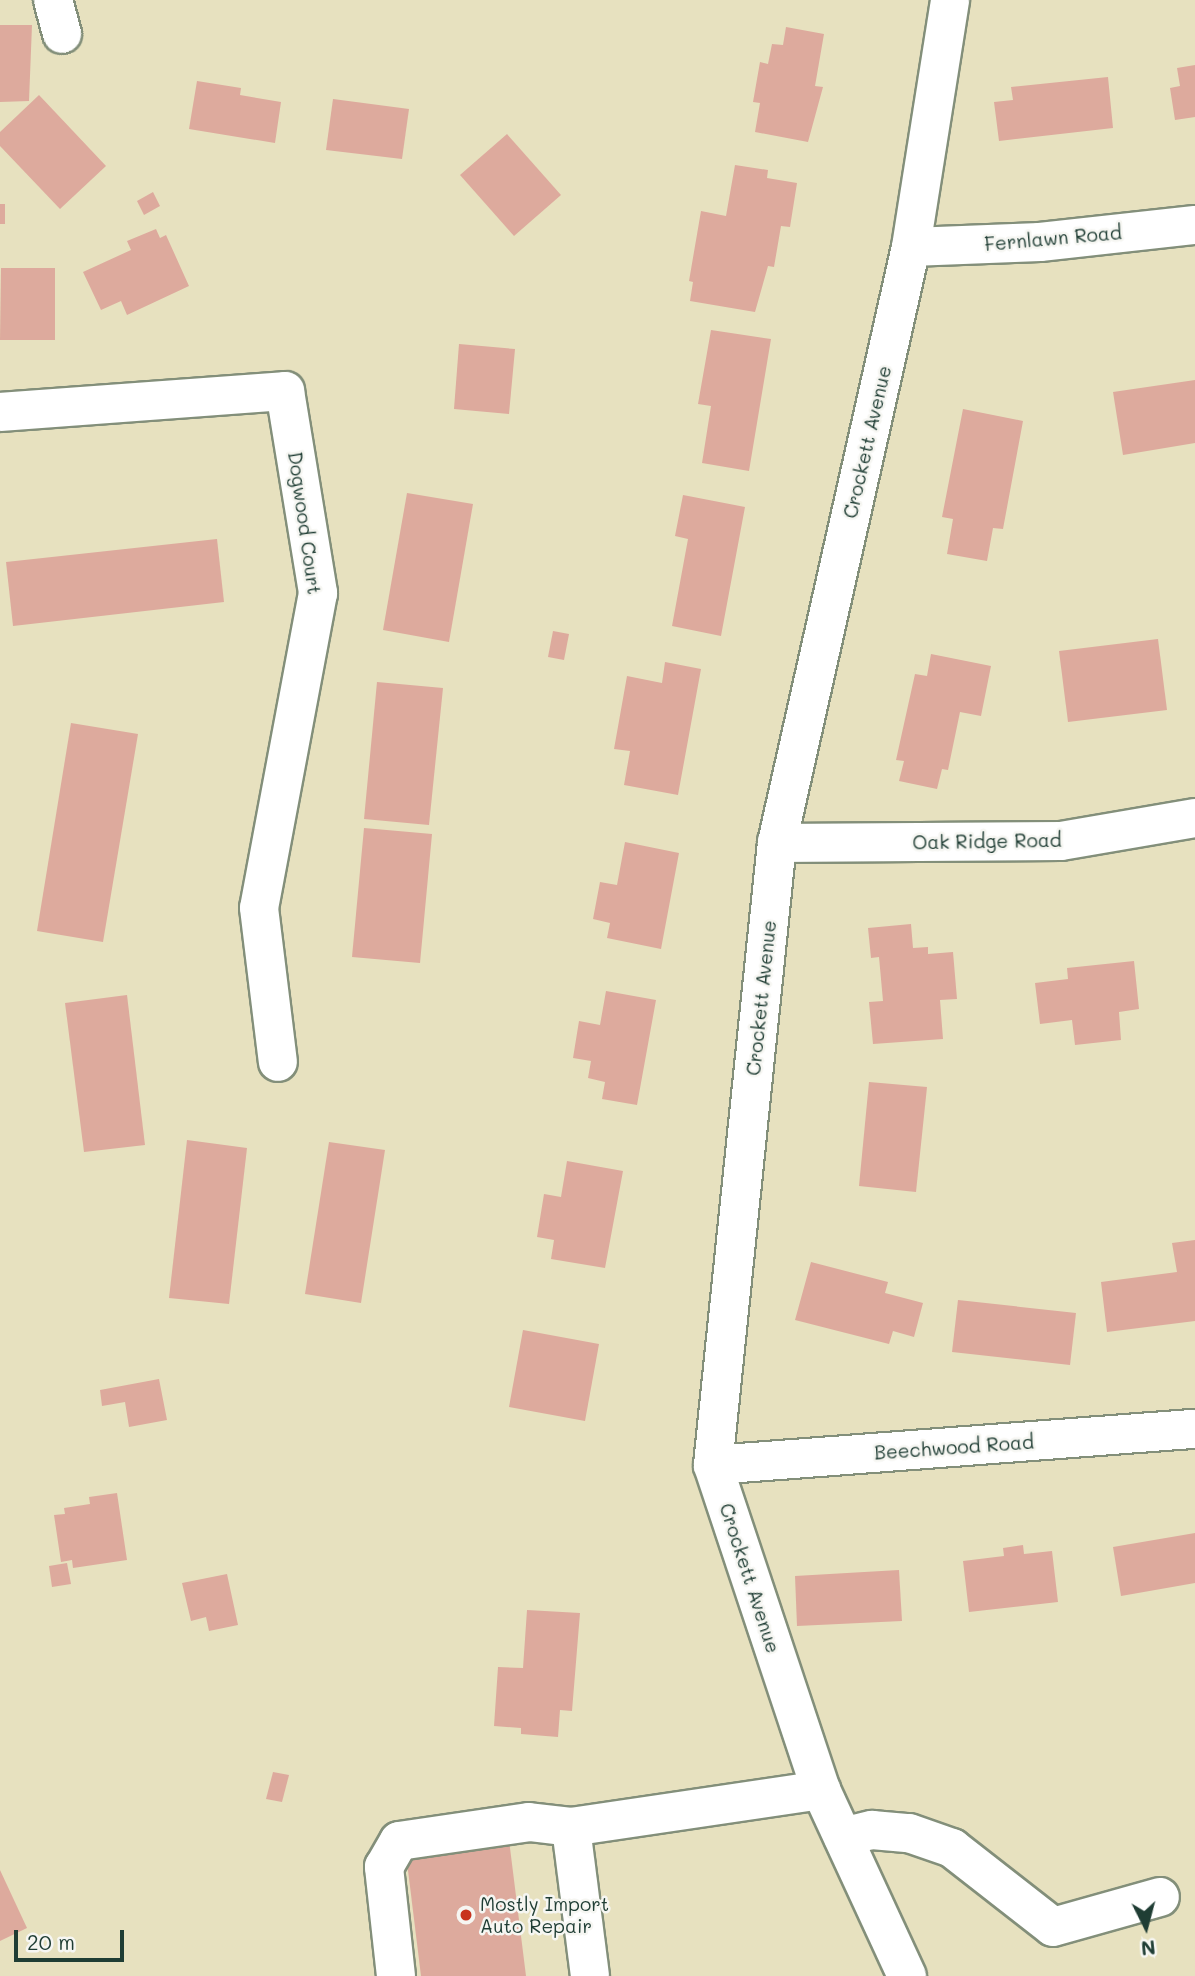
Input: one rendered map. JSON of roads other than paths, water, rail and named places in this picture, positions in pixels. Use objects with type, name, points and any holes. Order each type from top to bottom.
[{"type":"street","name":"Crockett Avenue","points":[[907,1976],[821,1790],[713,1465],[777,843],[911,247],[950,0]]},
{"type":"street","name":"Fernlawn Road","points":[[911,247],[1040,242],[1195,225]]},
{"type":"street","name":"Dogwood Court","points":[[0,412],[285,391],[318,593],[259,908],[278,1062]]},
{"type":"street","name":"Oak Ridge Road","points":[[777,843],[1061,841],[1195,818]]},
{"type":"street","name":"Beechwood Road","points":[[713,1465],[1195,1429]]},
{"type":"street","points":[[396,1976],[384,1867],[399,1841],[528,1822],[571,1826],[821,1790]]},
{"type":"street","points":[[571,1826],[590,1976]]},
{"type":"street","points":[[843,1837],[872,1830],[909,1833],[952,1848],[1053,1927],[1160,1896]]},
{"type":"place","name":"Mostly Import Auto Repair","points":[[466,1915]]}]
